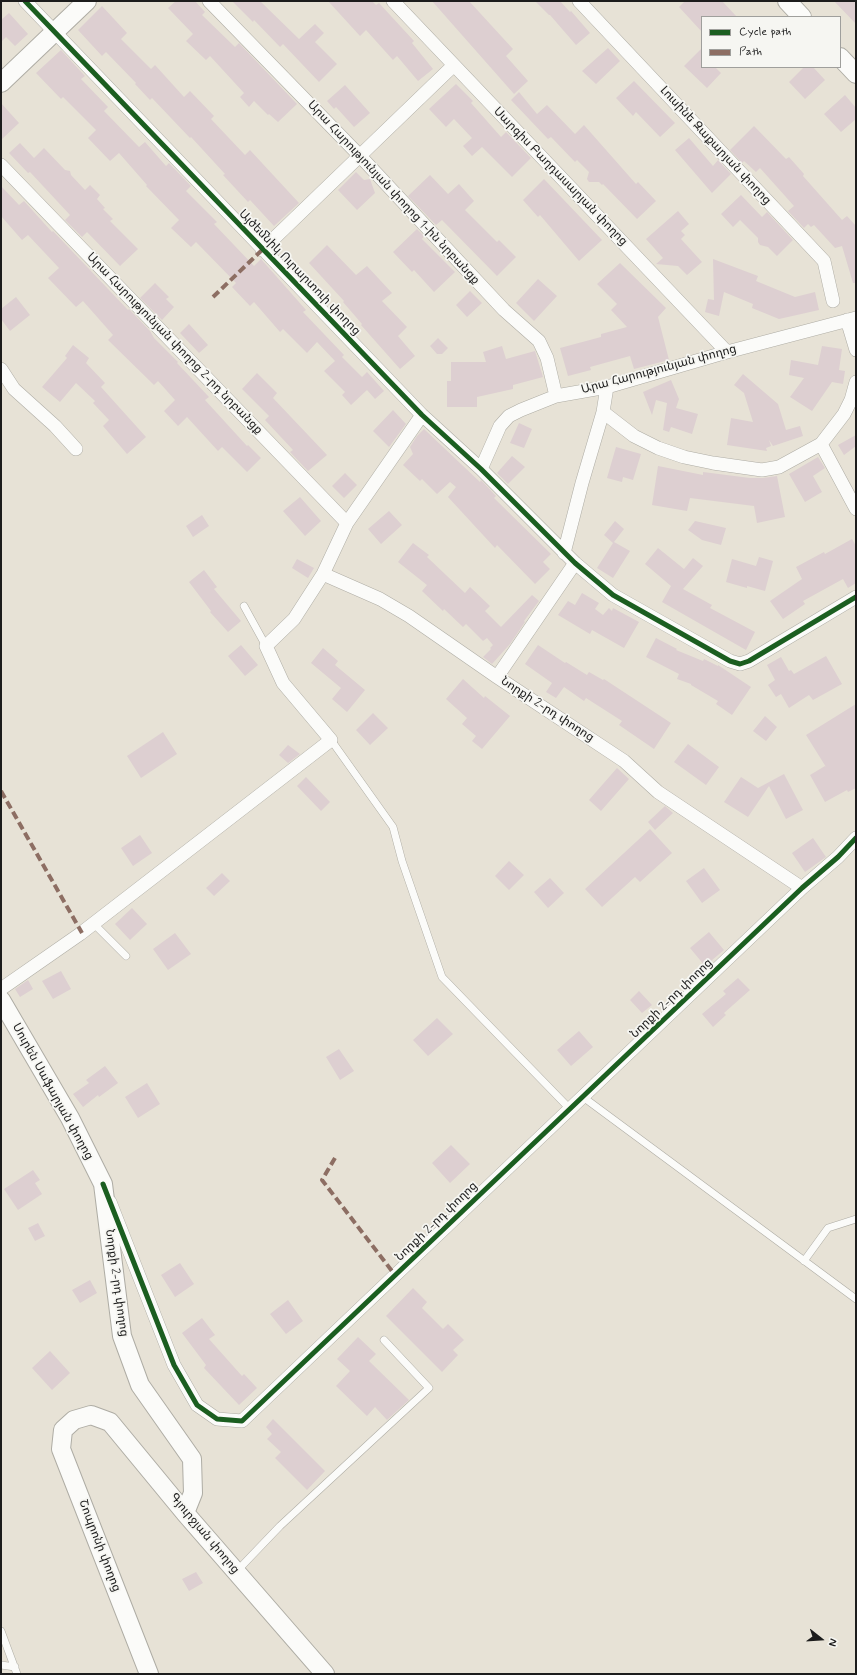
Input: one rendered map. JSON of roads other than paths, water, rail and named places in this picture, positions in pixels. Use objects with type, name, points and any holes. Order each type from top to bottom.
[{"type":"main road","points":[[1,83],[87,1]]},
{"type":"main road","points":[[787,1],[801,16]]},
{"type":"main road","points":[[841,58],[856,74]]},
{"type":"main road","name":"Սուրեն Սաֆարյան փողոց","points":[[1,1000],[70,1118],[103,1184]]},
{"type":"main road","name":"Նորքի 2-րդ փողոց","points":[[103,1184],[122,1336],[140,1385],[192,1459],[193,1493],[185,1513]]},
{"type":"main road","name":"Գյուրջյան փողոց","points":[[74,1420],[91,1415],[110,1422],[185,1513],[325,1674]]},
{"type":"main road","name":"Շոպրոնի փողոց","points":[[74,1420],[63,1430],[61,1449],[150,1674]]},
{"type":"street","name":"Այծեմնիկ Ուրարտուի փողոց","points":[[26,1],[262,250],[422,415],[481,469],[564,553],[613,595],[730,661],[740,664],[749,661],[856,597]]},
{"type":"street","name":"Արա Հարությունյան փողոց 1-ին նրբանցք","points":[[209,1],[360,156],[504,310],[539,342],[547,358],[556,396]]},
{"type":"street","name":"Սարգիս Բաղդասարյան փողոց","points":[[394,1],[727,352]]},
{"type":"street","name":"Լուսինե Զաքարյան փողոց","points":[[578,1],[824,261],[833,301]]},
{"type":"street","points":[[262,250],[454,65]]},
{"type":"street","name":"Արա Հարությունյան փողոց 2-րդ նրբանցք","points":[[1,165],[347,523]]},
{"type":"street","name":"Արա Հարությունյան փողոց","points":[[481,469],[500,426],[509,416],[556,396],[607,387],[727,352],[852,319],[856,350]]},
{"type":"street","points":[[1,369],[14,389],[56,426],[76,450]]},
{"type":"street","points":[[603,412],[634,436],[658,448],[684,457],[748,469],[762,470],[778,468],[820,444],[844,414],[851,400],[856,382]]},
{"type":"street","points":[[564,553],[582,483],[603,412],[607,387]]},
{"type":"street","points":[[1,989],[94,924],[331,740],[283,683],[266,646],[294,619],[323,574],[347,523],[422,415]]},
{"type":"street","points":[[820,444],[856,509]]},
{"type":"street","points":[[497,677],[575,563]]},
{"type":"street","name":"Նորքի 2-րդ փողոց","points":[[323,574],[380,599],[409,616],[497,677],[624,761],[658,792],[802,888]]},
{"type":"street","name":"Նորքի 2-րդ փողոց","points":[[103,1184],[174,1365],[197,1405],[217,1419],[242,1421],[802,888],[838,857],[856,838]]},
{"type":"lane","points":[[244,606],[266,646]]},
{"type":"lane","points":[[331,740],[393,827],[402,861],[442,977],[570,1109]]},
{"type":"lane","points":[[94,924],[126,956]]},
{"type":"lane","points":[[583,1098],[856,1299]]},
{"type":"lane","points":[[804,1261],[828,1228],[856,1219]]},
{"type":"lane","points":[[236,1572],[280,1526],[429,1388],[384,1340]]},
{"type":"lane","points":[[1,1631],[16,1671]]},
{"type":"lane","points":[[1,1665],[16,1671]]}]
